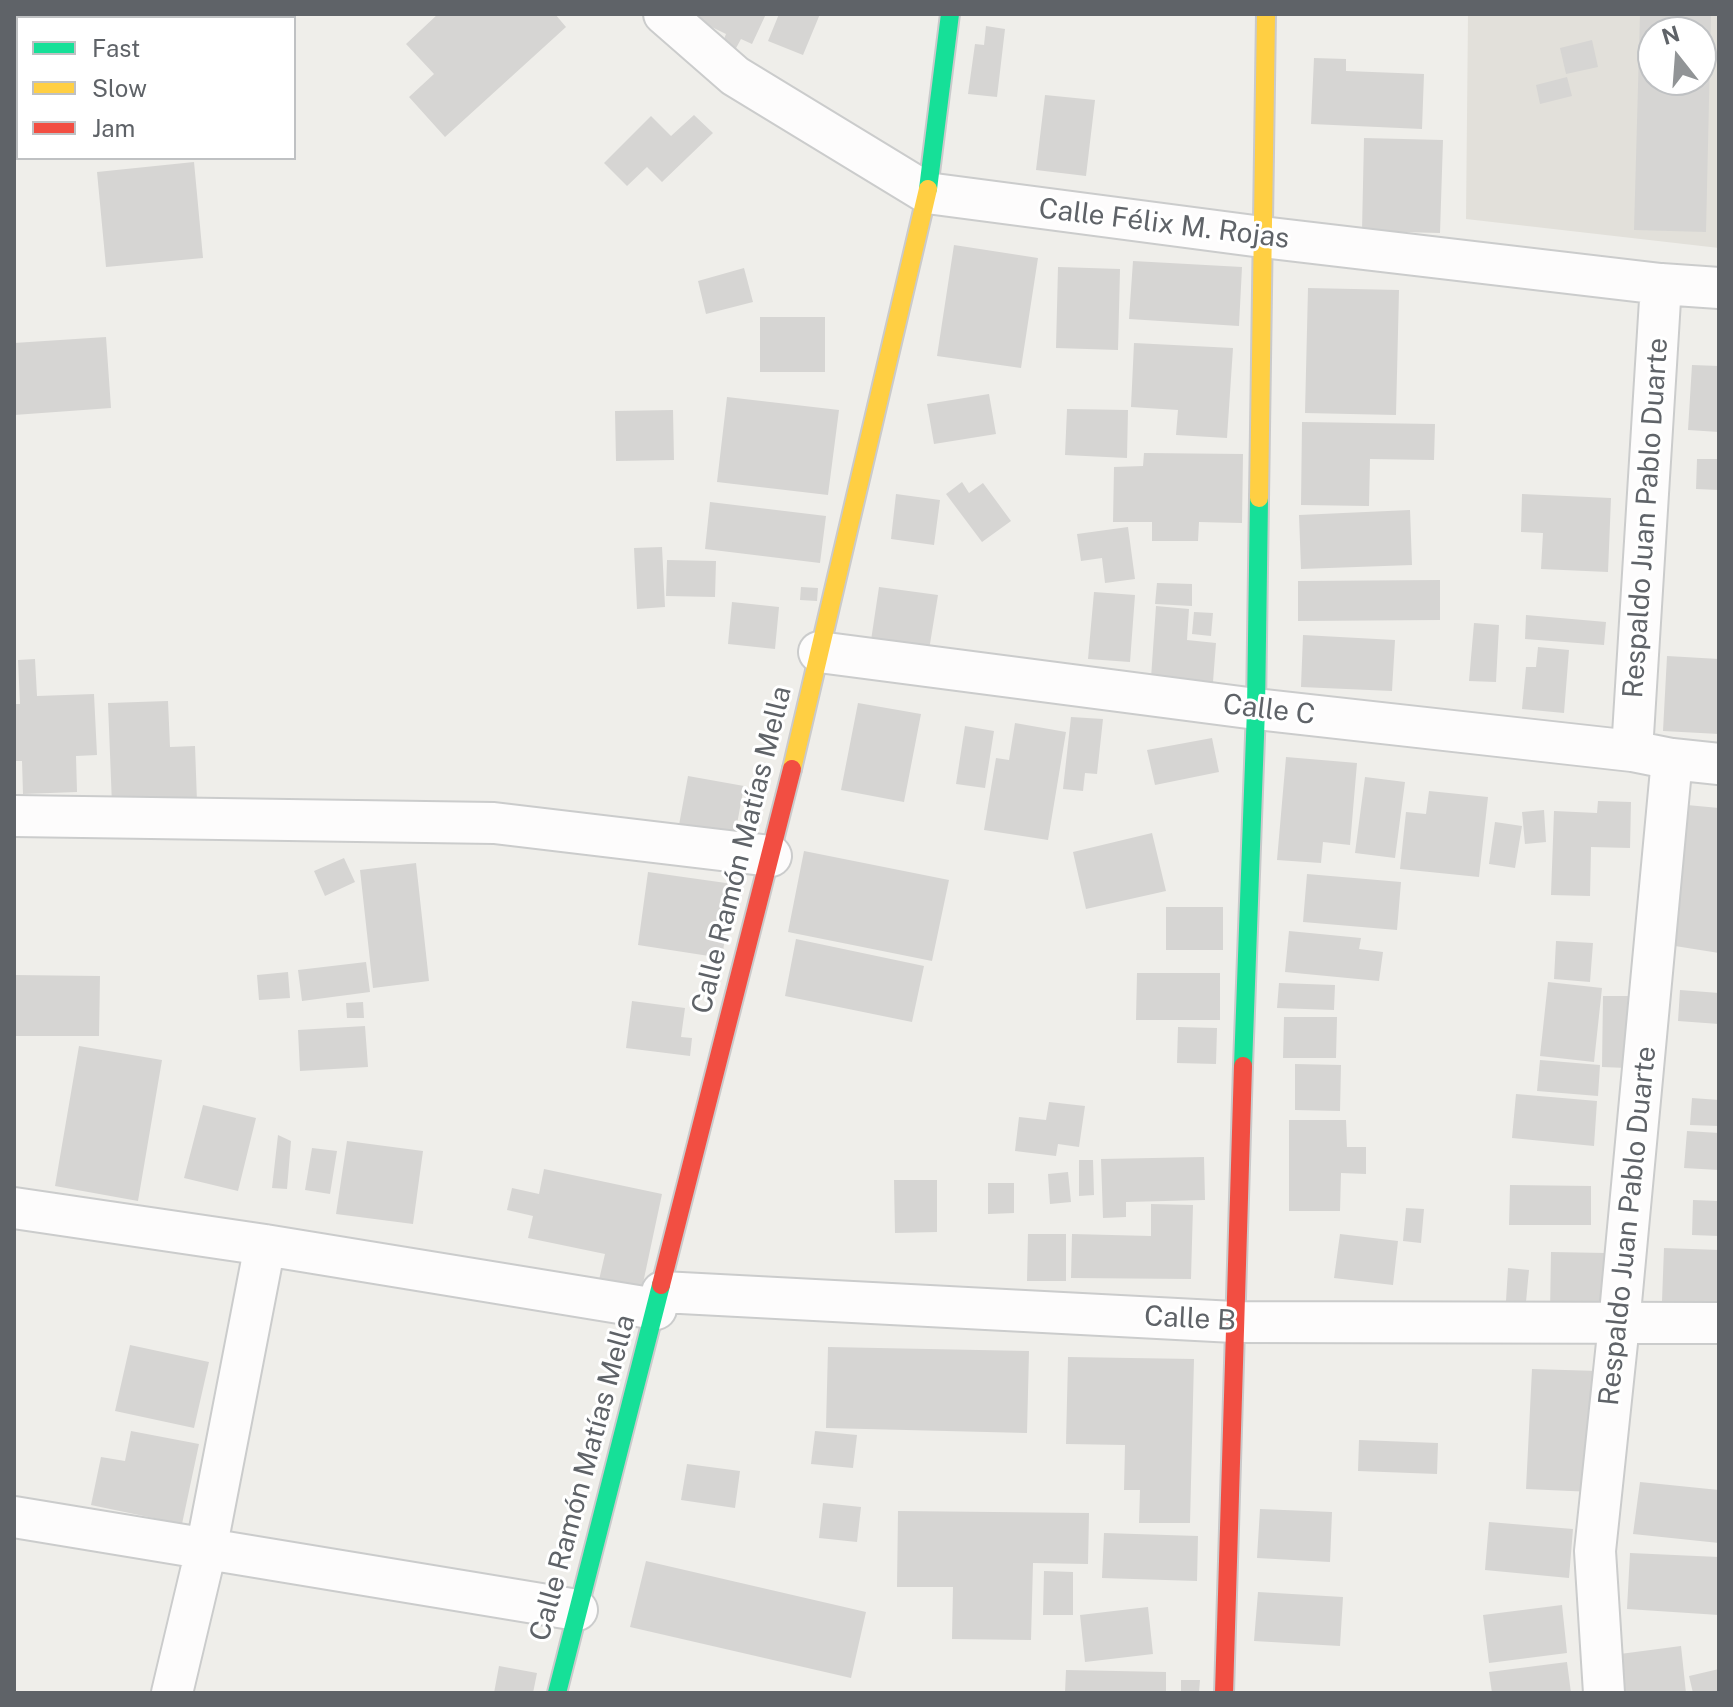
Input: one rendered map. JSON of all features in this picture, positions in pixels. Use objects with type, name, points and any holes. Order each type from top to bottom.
[{"type":"street","name":"Calle Félix M. Rojas","points":[[664,14],[735,76],[927,193],[1262,237],[1661,284],[1719,288]]},
{"type":"street","name":"Calle Ramón Matías Mella","points":[[557,1693],[771,856],[927,193],[950,14]]},
{"type":"street","points":[[1224,1693],[1256,709],[1266,14]]},
{"type":"street","name":"Respaldo Juan Pablo Duarte","points":[[1632,751],[1661,284]]},
{"type":"street","name":"Calle C","points":[[819,652],[1256,709],[1632,751],[1719,764]]},
{"type":"street","name":"Respaldo Juan Pablo Duarte","points":[[1604,1693],[1595,1551],[1672,759]]},
{"type":"street","points":[[14,816],[494,823],[771,856]]},
{"type":"street","name":"Calle B","points":[[14,1208],[659,1300],[1234,1322],[1719,1323]]},
{"type":"street","points":[[172,1693],[206,1550],[265,1245]]},
{"type":"street","points":[[14,1517],[577,1610]]},
{"type":"shaded area","points":[[1468,14],[1719,14],[1719,248],[1466,219]]},
{"type":"building","points":[[438,14],[555,14],[566,27],[445,137],[409,97],[434,74],[406,44]]},
{"type":"building","points":[[685,14],[766,14],[752,44],[741,39],[735,50],[722,44],[726,34]]},
{"type":"building","points":[[779,14],[820,14],[803,55],[768,41]]},
{"type":"building","points":[[1640,14],[1711,16],[1640,16]]},
{"type":"building","points":[[986,26],[1005,29],[997,97],[968,94],[975,44],[984,45]]},
{"type":"building","points":[[1592,40],[1598,67],[1566,74],[1560,48]]},
{"type":"building","points":[[14,49],[16,49],[16,111]]},
{"type":"building","points":[[1314,58],[1346,59],[1346,71],[1424,74],[1422,129],[1311,124]]},
{"type":"building","points":[[1567,77],[1572,96],[1540,104],[1536,85]]},
{"type":"building","points":[[1045,95],[1095,100],[1086,176],[1036,170]]},
{"type":"building","points":[[1638,96],[1709,96],[1706,232],[1634,230]]},
{"type":"building","points":[[694,115],[713,133],[662,182],[647,167],[627,186],[604,163],[651,116],[671,136]]},
{"type":"building","points":[[1364,138],[1443,140],[1440,233],[1362,231]]},
{"type":"building","points":[[194,162],[203,258],[106,267],[97,172]]},
{"type":"building","points":[[954,245],[1038,258],[1021,368],[937,356]]},
{"type":"building","points":[[1133,261],[1242,267],[1239,326],[1129,319]]},
{"type":"building","points":[[1058,267],[1120,269],[1118,350],[1056,348]]},
{"type":"building","points":[[744,268],[753,302],[706,314],[698,281]]},
{"type":"building","points":[[1308,288],[1399,290],[1396,415],[1305,413]]},
{"type":"building","points":[[760,317],[825,317],[825,372],[760,372]]},
{"type":"building","points":[[106,337],[111,408],[14,415],[14,343]]},
{"type":"building","points":[[1134,343],[1233,348],[1227,438],[1176,435],[1178,410],[1131,407]]},
{"type":"building","points":[[1692,365],[1719,366],[1719,432],[1688,430]]},
{"type":"building","points":[[989,394],[996,434],[934,444],[927,404]]},
{"type":"building","points":[[727,397],[839,410],[828,495],[717,482]]},
{"type":"building","points":[[1067,409],[1128,410],[1127,458],[1065,455]]},
{"type":"building","points":[[673,410],[674,460],[616,461],[615,411]]},
{"type":"building","points":[[1302,422],[1435,424],[1434,460],[1370,459],[1369,506],[1301,505]]},
{"type":"building","points":[[1144,453],[1243,454],[1242,523],[1199,522],[1198,541],[1152,541],[1152,522],[1113,522],[1114,467],[1143,466]]},
{"type":"building","points":[[1697,459],[1719,459],[1719,490],[1696,489]]},
{"type":"building","points":[[962,482],[969,493],[983,483],[1011,521],[982,542],[946,494]]},
{"type":"building","points":[[896,494],[940,500],[934,545],[891,539]]},
{"type":"building","points":[[1522,494],[1611,498],[1608,572],[1541,569],[1543,533],[1521,532]]},
{"type":"building","points":[[710,502],[826,516],[820,563],[705,549]]},
{"type":"building","points":[[1410,510],[1412,565],[1301,569],[1299,515]]},
{"type":"building","points":[[1128,527],[1135,579],[1105,583],[1102,558],[1081,561],[1077,534]]},
{"type":"building","points":[[662,547],[665,607],[637,609],[634,548]]},
{"type":"building","points":[[667,560],[716,561],[715,597],[666,596]]},
{"type":"building","points":[[1440,580],[1440,620],[1298,621],[1298,581]]},
{"type":"building","points":[[1157,583],[1192,584],[1192,606],[1155,604]]},
{"type":"building","points":[[801,587],[818,588],[817,601],[800,600]]},
{"type":"building","points":[[879,587],[938,595],[928,656],[870,647]]},
{"type":"building","points":[[1094,592],[1135,595],[1130,662],[1088,659]]},
{"type":"building","points":[[732,602],[779,607],[775,649],[728,644]]},
{"type":"building","points":[[1156,606],[1189,609],[1187,640],[1216,643],[1213,682],[1151,678]]},
{"type":"building","points":[[1194,612],[1213,613],[1211,636],[1192,634]]},
{"type":"building","points":[[1526,615],[1606,622],[1604,645],[1525,639]]},
{"type":"building","points":[[1474,623],[1499,625],[1496,682],[1469,681]]},
{"type":"building","points":[[1303,635],[1395,640],[1392,691],[1301,687]]},
{"type":"building","points":[[1538,647],[1569,650],[1564,713],[1522,709],[1526,667],[1536,667]]},
{"type":"building","points":[[1667,656],[1719,659],[1719,734],[1663,731]]},
{"type":"building","points":[[35,659],[37,696],[94,694],[97,755],[76,756],[77,792],[23,794],[22,761],[14,761],[14,704],[20,704],[18,660]]},
{"type":"building","points":[[168,701],[170,747],[195,746],[197,802],[112,805],[108,703]]},
{"type":"building","points":[[858,703],[921,714],[904,802],[841,790]]},
{"type":"building","points":[[1071,717],[1103,719],[1097,774],[1085,773],[1083,791],[1063,789]]},
{"type":"building","points":[[1015,723],[1066,732],[1048,840],[984,830],[996,758],[1009,760]]},
{"type":"building","points":[[965,726],[994,731],[985,788],[956,784]]},
{"type":"building","points":[[1212,738],[1219,772],[1155,785],[1147,750]]},
{"type":"building","points":[[1286,757],[1357,763],[1350,845],[1323,842],[1321,863],[1277,860]]},
{"type":"building","points":[[688,776],[744,786],[735,835],[679,825]]},
{"type":"building","points":[[1365,777],[1405,782],[1395,858],[1355,853]]},
{"type":"building","points":[[1429,791],[1488,797],[1479,877],[1400,869],[1406,812],[1426,814]]},
{"type":"building","points":[[1598,801],[1631,802],[1630,848],[1591,847],[1590,896],[1551,895],[1554,811],[1597,813]]},
{"type":"building","points":[[1687,805],[1719,808],[1719,953],[1675,946]]},
{"type":"building","points":[[1544,810],[1546,842],[1525,844],[1522,812]]},
{"type":"building","points":[[1495,822],[1522,826],[1515,868],[1489,864]]},
{"type":"building","points":[[1152,833],[1166,891],[1086,909],[1073,852]]},
{"type":"building","points":[[804,851],[949,880],[932,961],[788,932]]},
{"type":"building","points":[[344,858],[355,882],[325,896],[314,871]]},
{"type":"building","points":[[416,863],[429,981],[373,988],[360,870]]},
{"type":"building","points":[[648,872],[733,884],[722,958],[638,945]]},
{"type":"building","points":[[1307,874],[1401,882],[1397,930],[1303,922]]},
{"type":"building","points":[[1166,907],[1223,907],[1223,950],[1166,950]]},
{"type":"building","points":[[1289,931],[1361,938],[1359,949],[1383,952],[1379,981],[1285,972]]},
{"type":"building","points":[[796,939],[924,966],[912,1022],[785,996]]},
{"type":"building","points":[[1556,941],[1593,943],[1590,982],[1554,979]]},
{"type":"building","points":[[366,962],[370,992],[302,1001],[298,970]]},
{"type":"building","points":[[288,972],[290,998],[259,1000],[257,975]]},
{"type":"building","points":[[1137,973],[1220,973],[1220,1020],[1136,1020]]},
{"type":"building","points":[[14,975],[100,976],[99,1036],[14,1036]]},
{"type":"building","points":[[1548,982],[1602,988],[1594,1062],[1540,1056]]},
{"type":"building","points":[[1279,983],[1335,985],[1334,1010],[1277,1008]]},
{"type":"building","points":[[1680,990],[1719,993],[1719,1024],[1678,1021]]},
{"type":"building","points":[[1603,996],[1628,996],[1627,1068],[1602,1067]]},
{"type":"building","points":[[632,1001],[685,1008],[681,1037],[692,1038],[690,1056],[626,1048]]},
{"type":"building","points":[[363,1002],[364,1018],[347,1018],[346,1003]]},
{"type":"building","points":[[1284,1017],[1337,1017],[1336,1058],[1283,1058]]},
{"type":"building","points":[[365,1026],[368,1067],[300,1071],[298,1030]]},
{"type":"building","points":[[1178,1027],[1217,1028],[1216,1064],[1177,1063]]},
{"type":"building","points":[[79,1046],[162,1060],[138,1201],[55,1186]]},
{"type":"building","points":[[1540,1060],[1600,1065],[1598,1096],[1537,1091]]},
{"type":"building","points":[[1295,1064],[1341,1065],[1340,1111],[1295,1110]]},
{"type":"building","points":[[1516,1094],[1597,1101],[1594,1146],[1512,1138]]},
{"type":"building","points":[[1692,1098],[1719,1100],[1719,1126],[1690,1125]]},
{"type":"building","points":[[1049,1102],[1085,1106],[1079,1147],[1058,1144],[1056,1156],[1015,1151],[1019,1117],[1046,1120]]},
{"type":"building","points":[[203,1105],[256,1118],[238,1191],[184,1178]]},
{"type":"building","points":[[1289,1120],[1346,1120],[1347,1147],[1366,1147],[1366,1174],[1341,1173],[1340,1211],[1289,1211]]},
{"type":"building","points":[[1687,1131],[1719,1133],[1719,1170],[1684,1168]]},
{"type":"building","points":[[278,1135],[291,1141],[287,1189],[272,1188]]},
{"type":"building","points":[[347,1141],[423,1151],[413,1224],[336,1214]]},
{"type":"building","points":[[312,1148],[337,1151],[330,1194],[305,1190]]},
{"type":"building","points":[[1204,1157],[1205,1200],[1126,1202],[1126,1217],[1103,1218],[1101,1159]]},
{"type":"building","points":[[1079,1160],[1093,1160],[1094,1195],[1079,1196]]},
{"type":"building","points":[[544,1169],[662,1194],[642,1288],[599,1280],[605,1254],[528,1238],[533,1216],[507,1210],[512,1188],[539,1194]]},
{"type":"building","points":[[1068,1172],[1071,1202],[1050,1204],[1048,1174]]},
{"type":"building","points":[[894,1180],[937,1180],[937,1232],[895,1233]]},
{"type":"building","points":[[988,1183],[1014,1183],[1014,1213],[988,1214]]},
{"type":"building","points":[[1510,1185],[1591,1186],[1591,1225],[1509,1225]]},
{"type":"building","points":[[1693,1200],[1719,1201],[1719,1236],[1692,1235]]},
{"type":"building","points":[[1151,1204],[1193,1205],[1191,1279],[1071,1278],[1072,1234],[1151,1236]]},
{"type":"building","points":[[1406,1208],[1424,1209],[1421,1243],[1403,1241]]},
{"type":"building","points":[[1028,1234],[1066,1234],[1066,1281],[1027,1281]]},
{"type":"building","points":[[1340,1234],[1398,1241],[1393,1285],[1334,1278]]},
{"type":"building","points":[[1664,1248],[1719,1250],[1719,1303],[1662,1301]]},
{"type":"building","points":[[1551,1252],[1606,1253],[1604,1313],[1550,1313]]},
{"type":"building","points":[[1508,1268],[1529,1270],[1526,1302],[1506,1301]]},
{"type":"building","points":[[130,1345],[209,1362],[194,1428],[115,1411]]},
{"type":"building","points":[[828,1347],[1029,1351],[1027,1433],[826,1428]]},
{"type":"building","points":[[1068,1357],[1194,1359],[1190,1523],[1139,1523],[1140,1490],[1124,1490],[1125,1445],[1066,1444]]},
{"type":"building","points":[[1532,1369],[1598,1371],[1593,1492],[1526,1489]]},
{"type":"building","points":[[131,1431],[199,1444],[182,1524],[91,1505],[101,1457],[125,1461]]},
{"type":"building","points":[[815,1431],[857,1435],[853,1468],[811,1464]]},
{"type":"building","points":[[1359,1440],[1438,1443],[1437,1474],[1358,1471]]},
{"type":"building","points":[[687,1464],[740,1471],[735,1508],[681,1500]]},
{"type":"building","points":[[1640,1482],[1719,1490],[1719,1543],[1633,1534]]},
{"type":"building","points":[[823,1503],[861,1507],[857,1542],[819,1538]]},
{"type":"building","points":[[1260,1509],[1332,1512],[1330,1562],[1257,1558]]},
{"type":"building","points":[[898,1511],[1089,1513],[1088,1564],[1033,1563],[1031,1640],[952,1639],[953,1587],[897,1587]]},
{"type":"building","points":[[1489,1522],[1573,1529],[1569,1578],[1485,1570]]},
{"type":"building","points":[[1104,1533],[1198,1536],[1197,1581],[1102,1578]]},
{"type":"building","points":[[1630,1553],[1719,1557],[1719,1615],[1627,1609]]},
{"type":"building","points":[[646,1561],[866,1612],[851,1678],[630,1627]]},
{"type":"building","points":[[1044,1571],[1073,1572],[1073,1615],[1043,1615]]},
{"type":"building","points":[[1258,1592],[1343,1597],[1340,1646],[1254,1641]]},
{"type":"building","points":[[1562,1605],[1567,1653],[1489,1663],[1483,1615]]},
{"type":"building","points":[[1148,1607],[1153,1654],[1085,1662],[1080,1615]]},
{"type":"building","points":[[1681,1646],[1686,1693],[1625,1693],[1620,1654]]},
{"type":"building","points":[[1567,1662],[1571,1693],[1492,1693],[1489,1672]]},
{"type":"building","points":[[499,1666],[537,1673],[533,1693],[494,1693]]},
{"type":"building","points":[[1719,1669],[1719,1693],[1693,1693],[1689,1676]]},
{"type":"building","points":[[1066,1670],[1166,1672],[1166,1693],[1065,1693]]},
{"type":"building","points":[[1181,1680],[1200,1680],[1199,1693],[1181,1693]]},
{"type":"traffic: fast","points":[[928,189],[950,14]]},
{"type":"traffic: fast","points":[[1243,1066],[1256,709],[1259,498]]},
{"type":"traffic: fast","points":[[557,1693],[661,1285]]},
{"type":"traffic: slow","points":[[1259,498],[1266,14]]},
{"type":"traffic: slow","points":[[792,769],[928,189]]},
{"type":"traffic: jam","points":[[661,1285],[792,769]]},
{"type":"traffic: jam","points":[[1224,1693],[1243,1066]]}]
